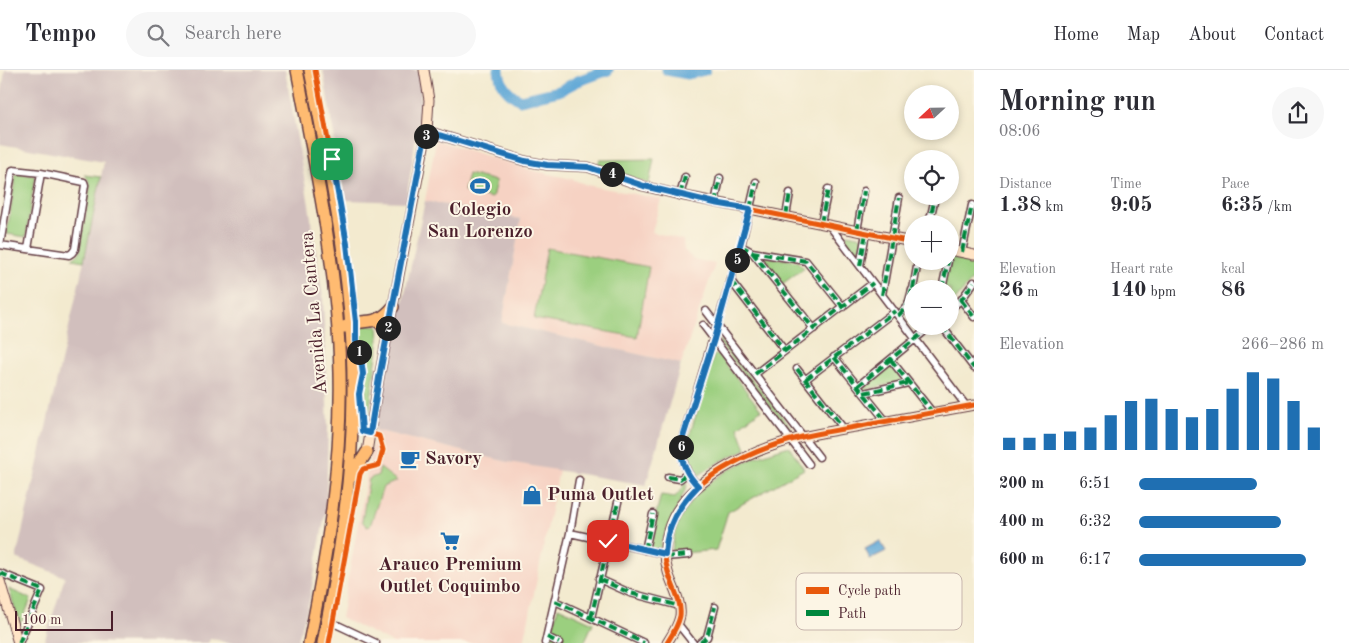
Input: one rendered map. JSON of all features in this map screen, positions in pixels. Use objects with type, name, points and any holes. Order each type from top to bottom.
[{"type":"highway","name":"Avenida La Cantera","points":[[298,70],[326,224],[338,329],[341,395],[338,452],[329,538],[309,643]]},
{"type":"highway","name":"Avenida La Cantera","points":[[310,70],[338,218],[351,324],[353,392],[348,482],[340,549],[323,643]]},
{"type":"highway","points":[[338,329],[351,324],[377,321],[393,307]]},
{"type":"highway","points":[[377,321],[387,334]]},
{"type":"highway","points":[[338,452],[350,457],[361,456],[367,452]]},
{"type":"highway","points":[[348,482],[367,452]]},
{"type":"street","points":[[367,452],[387,334],[426,131],[429,100],[424,70]]},
{"type":"street","points":[[426,131],[525,161],[547,165],[588,167],[644,186],[680,195],[904,240]]},
{"type":"street","points":[[12,171],[40,173],[81,180],[85,185],[74,252],[69,255],[0,245],[12,171]]},
{"type":"street","points":[[28,249],[40,173]]},
{"type":"street","points":[[680,195],[685,177]]},
{"type":"street","points":[[715,203],[720,178]]},
{"type":"street","points":[[698,486],[688,473],[682,460],[682,440],[731,281],[756,182]]},
{"type":"street","points":[[667,643],[678,624],[680,606],[667,570],[665,556],[670,525],[681,506],[698,486],[746,457],[803,436],[971,406],[825,224],[828,189]]},
{"type":"street","points":[[860,266],[864,192]]},
{"type":"street","points":[[786,216],[790,193]]},
{"type":"street","points":[[882,295],[899,198]]},
{"type":"street","points":[[962,252],[972,204]]},
{"type":"street","points":[[741,246],[752,252],[806,261],[843,307]]},
{"type":"street","points":[[752,252],[814,329]]},
{"type":"street","points":[[959,252],[974,255]]},
{"type":"street","points":[[731,281],[785,351]]},
{"type":"street","points":[[974,282],[961,300],[974,317]]},
{"type":"street","points":[[756,374],[873,283]]},
{"type":"street","points":[[806,380],[834,357],[904,308]]},
{"type":"street","points":[[706,311],[819,456]]},
{"type":"street","points":[[704,324],[809,464]]},
{"type":"street","points":[[858,386],[921,335]]},
{"type":"street","points":[[949,335],[974,368]]},
{"type":"street","points":[[834,357],[886,421]]},
{"type":"street","points":[[890,360],[933,413]]},
{"type":"street","points":[[797,369],[844,429]]},
{"type":"street","points":[[864,393],[908,383]]},
{"type":"street","points":[[668,477],[680,479],[688,473]]},
{"type":"street","points":[[559,643],[546,640],[570,533],[579,480]]},
{"type":"street","points":[[591,618],[619,498]]},
{"type":"street","points":[[645,550],[653,514]]},
{"type":"street","points":[[570,533],[665,556],[689,555]]},
{"type":"street","points":[[0,573],[42,590],[19,643]]},
{"type":"street","points":[[599,580],[630,593],[680,606]]},
{"type":"street","points":[[0,581],[19,643]]},
{"type":"street","points":[[555,601],[644,643]]},
{"type":"street","points":[[700,643],[707,637],[715,607]]},
{"type":"street","points":[[327,620],[376,643]]},
{"type":"street","points":[[678,624],[693,643]]},
{"type":"shaded area","points":[[5,70],[285,70],[323,298],[328,428],[326,509],[309,603],[297,643],[227,643],[211,638],[208,643],[44,642],[65,577],[16,558],[80,279],[104,162],[0,144],[0,106]]},
{"type":"shaded area","points":[[323,70],[417,70],[421,81],[420,119],[406,202],[345,200]]},
{"type":"shaded area","name":"Colegio San Lorenzo","points":[[436,140],[587,185],[661,199],[652,232],[683,240],[684,250],[693,259],[715,264],[681,364],[502,323],[521,219],[425,201]]},
{"type":"shaded area","points":[[425,201],[521,219],[502,323],[681,364],[646,485],[508,462],[375,430]]},
{"type":"shaded area","name":"Arauco Premium Outlet Coquimbo","points":[[375,430],[508,462],[559,470],[524,643],[393,643],[341,618]]},
{"type":"green space","points":[[654,159],[649,184],[598,164],[600,160]]},
{"type":"green space","points":[[16,173],[35,176],[26,237],[7,234]]},
{"type":"green space","name":"Colegio San Lorenzo","points":[[468,174],[496,181],[492,198],[464,191]]},
{"type":"green space","points":[[84,175],[101,177],[84,261],[72,259],[80,251],[90,185]]},
{"type":"green space","points":[[847,234],[863,237],[858,256],[847,242]]},
{"type":"green space","points":[[547,248],[649,267],[637,337],[534,319]]},
{"type":"green space","points":[[767,257],[797,261],[804,268],[782,284],[764,261]]},
{"type":"green space","points":[[959,260],[974,262],[974,278],[959,296],[959,280],[945,280],[947,270],[959,270]]},
{"type":"green space","points":[[378,325],[379,339],[367,430],[364,428],[367,363],[359,326]]},
{"type":"green space","points":[[719,339],[790,426],[790,430],[720,344]]},
{"type":"green space","points":[[718,354],[761,410],[738,427],[746,449],[721,461],[699,475],[690,463],[687,444],[714,355]]},
{"type":"green space","points":[[890,364],[904,381],[864,390],[861,387]]},
{"type":"green space","points":[[789,446],[804,469],[728,512],[716,550],[673,554],[674,537],[685,510],[704,488],[728,470],[742,463]]},
{"type":"green space","points":[[380,468],[397,481],[383,487],[370,526],[367,527],[362,521],[369,479],[378,475]]},
{"type":"green space","points":[[684,478],[687,486],[661,542],[661,551],[647,547],[661,495],[675,497],[683,488]]},
{"type":"green space","points":[[9,589],[31,599],[20,626]]},
{"type":"green space","points":[[558,607],[593,623],[584,643],[567,643],[551,637]]},
{"type":"water","points":[[880,541],[886,551],[870,559],[865,549]]},
{"type":"waterway","points":[[499,70],[505,88],[520,100],[559,91],[578,81],[608,70]]},
{"type":"waterway","points":[[667,70],[688,74],[705,70]]},
{"type":"marked path","points":[[680,195],[685,177]]},
{"type":"marked path","points":[[715,203],[720,178]]},
{"type":"marked path","points":[[750,209],[756,182]]},
{"type":"marked path","points":[[821,223],[828,189]]},
{"type":"marked path","points":[[857,231],[864,191]]},
{"type":"marked path","points":[[786,216],[790,193]]},
{"type":"marked path","points":[[882,295],[899,198]]},
{"type":"marked path","points":[[931,215],[933,205]]},
{"type":"marked path","points":[[962,252],[972,205]]},
{"type":"marked path","points":[[860,266],[866,233]]},
{"type":"marked path","points":[[741,246],[752,252],[806,261],[843,307]]},
{"type":"marked path","points":[[752,252],[814,329]]},
{"type":"marked path","points":[[915,280],[916,270]]},
{"type":"marked path","points":[[944,280],[946,270]]},
{"type":"marked path","points":[[731,281],[785,351]]},
{"type":"marked path","points":[[959,302],[974,282]]},
{"type":"marked path","points":[[755,374],[873,283]]},
{"type":"marked path","points":[[961,300],[974,317]]},
{"type":"marked path","points":[[898,316],[904,309]]},
{"type":"marked path","points":[[806,379],[895,311]]},
{"type":"marked path","points":[[858,386],[920,335]]},
{"type":"marked path","points":[[949,335],[974,368]]},
{"type":"marked path","points":[[834,357],[886,421]]},
{"type":"marked path","points":[[891,360],[933,413]]},
{"type":"marked path","points":[[797,369],[844,429]]},
{"type":"marked path","points":[[864,393],[908,383]]},
{"type":"marked path","points":[[668,477],[680,479],[688,473]]},
{"type":"marked path","points":[[591,618],[619,498]]},
{"type":"marked path","points":[[645,550],[653,514]]},
{"type":"marked path","points":[[665,557],[689,555]]},
{"type":"marked path","points":[[0,573],[42,590],[19,643]]},
{"type":"marked path","points":[[599,579],[630,593],[680,606]]},
{"type":"marked path","points":[[555,601],[644,643]]},
{"type":"marked path","points":[[700,643],[707,637],[715,607]]},
{"type":"marked path","points":[[547,637],[559,643]]},
{"type":"cycle path","points":[[315,70],[347,243],[356,322],[355,341],[361,359],[363,374],[359,394],[362,431],[379,436],[383,450],[379,465],[363,469],[360,474],[329,643]]},
{"type":"cycle path","points":[[427,131],[525,161],[547,165],[588,167],[643,186],[680,195],[904,240]]},
{"type":"cycle path","points":[[667,643],[675,630],[680,616],[678,599],[665,557],[668,531],[676,513],[688,496],[704,482],[743,458],[783,442],[821,433],[974,405]]},
{"type":"place","name":"Colegio San Lorenzo","points":[[480,186]]},
{"type":"place","name":"Savory","points":[[410,459]]},
{"type":"place","name":"Puma Outlet","points":[[532,495]]},
{"type":"place","name":"Arauco Premium Outlet Coquimbo","points":[[450,541]]},
{"type":"route","points":[[332,159],[347,244],[356,322],[356,341],[363,374],[359,394],[362,431],[370,433],[426,131],[525,161],[547,165],[588,167],[644,186],[715,203],[750,209],[714,339],[682,440],[682,460],[688,473],[698,486],[676,512],[667,536],[665,554],[608,541]]}]
